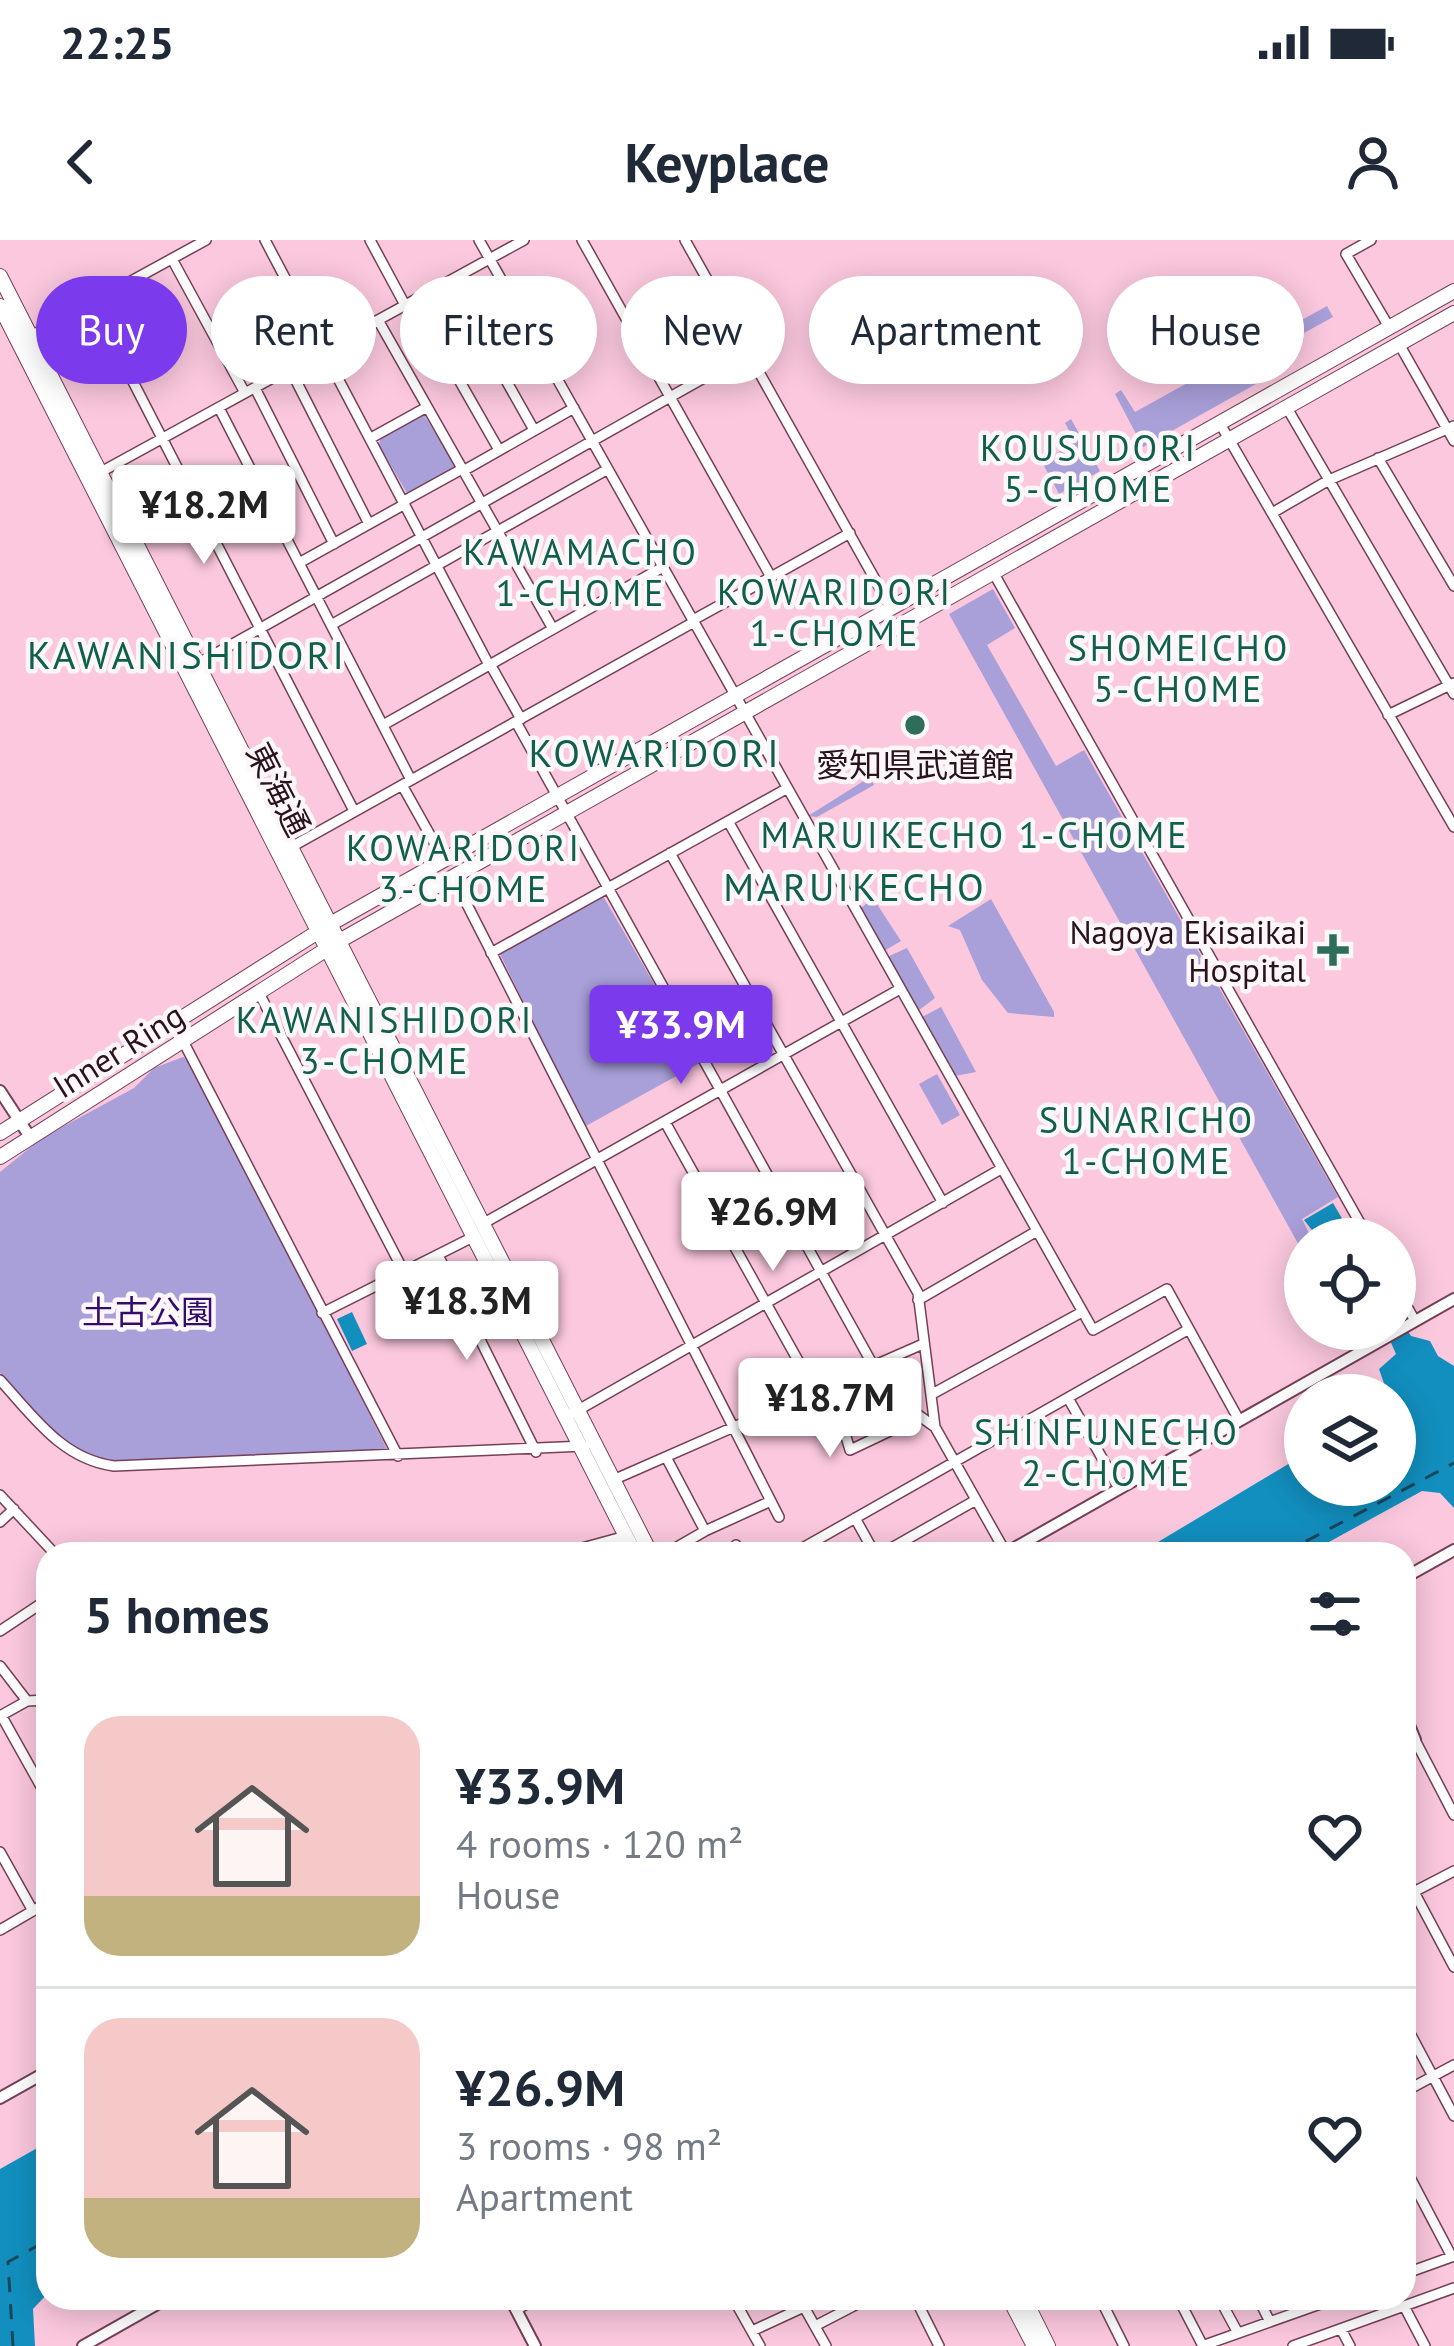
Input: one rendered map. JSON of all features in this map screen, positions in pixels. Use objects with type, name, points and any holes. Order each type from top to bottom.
[{"type":"main road","name":"東海通","points":[[0,276],[292,846],[326,928]]},
{"type":"main road","name":"Inner Ring","points":[[0,1133],[326,928],[1454,291]]},
{"type":"main road","name":"東海通","points":[[0,307],[335,944],[589,1446],[629,1542]]},
{"type":"main road","name":"Inner Ring","points":[[0,1157],[335,944],[1454,313]]},
{"type":"main road","points":[[589,1446],[613,1480],[645,1542]]},
{"type":"main road","points":[[1016,2310],[1034,2346]]},
{"type":"main road","points":[[1030,2310],[1048,2346]]},
{"type":"street","points":[[140,276],[206,240]]},
{"type":"street","points":[[265,240],[285,276]]},
{"type":"street","points":[[370,240],[400,288]]},
{"type":"street","points":[[478,240],[1093,1330],[1167,1289],[1240,1420]]},
{"type":"street","points":[[459,276],[524,240]]},
{"type":"street","points":[[582,240],[771,577]]},
{"type":"street","points":[[685,240],[705,276]]},
{"type":"street","points":[[1371,240],[1346,254],[1390,327]]},
{"type":"street","points":[[172,259],[334,544]]},
{"type":"street","points":[[400,308],[378,320],[553,629]]},
{"type":"street","points":[[31,336],[36,333]]},
{"type":"street","points":[[1399,344],[1451,427],[1454,441]]},
{"type":"street","points":[[135,384],[354,812]]},
{"type":"street","points":[[101,472],[261,384]]},
{"type":"street","points":[[298,384],[369,524]]},
{"type":"street","points":[[344,384],[566,814],[874,1365],[898,1400],[935,1427],[999,1542]]},
{"type":"street","points":[[459,384],[499,450]]},
{"type":"street","points":[[508,384],[534,430]]},
{"type":"street","points":[[199,662],[693,384]]},
{"type":"street","points":[[766,384],[892,608]]},
{"type":"street","points":[[371,437],[427,407]]},
{"type":"street","points":[[219,408],[383,725],[444,860]]},
{"type":"street","points":[[299,563],[574,408]]},
{"type":"street","points":[[1287,408],[1452,688],[1388,715]]},
{"type":"street","points":[[1220,422],[1454,827]]},
{"type":"street","points":[[1272,513],[1329,480],[1451,427]]},
{"type":"street","points":[[1378,458],[1454,586]]},
{"type":"street","points":[[331,625],[608,469]]},
{"type":"street","points":[[292,846],[850,533]]},
{"type":"street","points":[[383,725],[663,567]]},
{"type":"street","points":[[993,572],[1358,1218]]},
{"type":"street","points":[[490,953],[786,789]]},
{"type":"street","points":[[728,821],[943,1203]]},
{"type":"street","points":[[670,853],[887,1235],[918,1300],[935,1427]]},
{"type":"street","points":[[452,878],[779,1516]]},
{"type":"street","points":[[322,1313],[438,1255],[900,989]]},
{"type":"street","points":[[260,993],[404,1272]]},
{"type":"street","points":[[183,1041],[398,1456]]},
{"type":"street","points":[[0,1091],[30,1138]]},
{"type":"street","points":[[664,1122],[815,1391]]},
{"type":"street","points":[[573,1414],[1001,1169]]},
{"type":"street","points":[[918,1300],[1036,1231]]},
{"type":"street","points":[[438,1255],[536,1452]]},
{"type":"street","points":[[1416,1321],[1454,1299]]},
{"type":"street","points":[[934,1394],[1082,1312]]},
{"type":"street","points":[[813,1542],[1189,1329]]},
{"type":"street","points":[[613,1480],[923,1344]]},
{"type":"street","points":[[1024,1542],[1365,1350]]},
{"type":"street","points":[[0,1380],[63,1447],[93,1463],[142,1467],[589,1446]]},
{"type":"street","points":[[1068,1398],[1119,1488]]},
{"type":"street","points":[[880,1411],[890,1431],[850,1450],[844,1430],[898,1400]]},
{"type":"street","points":[[666,1457],[704,1531]]},
{"type":"street","points":[[0,1495],[44,1542]]},
{"type":"street","points":[[900,1542],[976,1500]]},
{"type":"street","points":[[685,1542],[771,1501]]},
{"type":"street","points":[[0,1522],[14,1509]]},
{"type":"street","points":[[855,1518],[870,1542]]},
{"type":"street","points":[[602,1542],[626,1535]]},
{"type":"street","points":[[1416,1571],[1454,1550]]},
{"type":"street","points":[[0,1631],[36,1607]]},
{"type":"street","points":[[0,1666],[27,1701]]},
{"type":"street","points":[[36,1701],[1,1716],[36,1778]]},
{"type":"street","points":[[1416,1754],[1454,1815]]},
{"type":"street","points":[[0,1852],[33,1911]]},
{"type":"street","points":[[1416,1891],[1454,1871]]},
{"type":"street","points":[[1416,1906],[1454,1966]]},
{"type":"street","points":[[0,1930],[36,1909]]},
{"type":"street","points":[[1416,2044],[1454,2116]]},
{"type":"street","points":[[1416,2085],[1454,2065]]},
{"type":"street","points":[[0,2098],[36,2078]]},
{"type":"street","points":[[1416,2188],[1453,2256],[1416,2270]]},
{"type":"street","points":[[1416,2302],[1454,2288]]},
{"type":"street","points":[[83,2346],[146,2310]]},
{"type":"street","points":[[516,2310],[535,2346]]},
{"type":"street","points":[[740,2310],[760,2346]]},
{"type":"street","points":[[752,2331],[788,2310]]},
{"type":"street","points":[[806,2310],[826,2346]]},
{"type":"street","points":[[815,2326],[846,2310]]},
{"type":"street","points":[[921,2310],[939,2346]]},
{"type":"street","points":[[1106,2310],[1124,2346]]},
{"type":"street","points":[[1184,2310],[1203,2346],[1301,2310]]},
{"type":"street","points":[[1226,2310],[1238,2333]]},
{"type":"street","points":[[1264,2310],[1270,2322]]},
{"type":"street","points":[[1293,2346],[1393,2310]]},
{"type":"street","points":[[1406,2310],[1425,2346]]},
{"type":"street","points":[[1341,2329],[1350,2346]]},
{"type":"green space","points":[[1327,306],[1333,317],[1304,333],[1304,319]]},
{"type":"green space","points":[[1186,384],[1256,384],[1143,447],[1115,394],[1121,390],[1135,412]]},
{"type":"green space","points":[[423,413],[456,467],[408,495],[379,445],[381,436]]},
{"type":"green space","points":[[1071,419],[1100,471],[1059,494],[1042,462],[1075,442],[1065,423]]},
{"type":"green space","points":[[993,589],[1015,628],[987,645],[1056,766],[1084,750],[1338,1197],[1304,1218],[1284,1218],[949,614]]},
{"type":"green space","points":[[870,777],[874,785],[817,817],[808,816]]},
{"type":"green space","points":[[603,896],[700,1063],[584,1127],[500,954]]},
{"type":"green space","points":[[873,898],[901,941],[884,951],[860,909]]},
{"type":"green space","points":[[991,899],[1054,1017],[1008,1013],[982,980],[960,930],[948,926]]},
{"type":"green space","points":[[907,948],[935,998],[918,1011],[887,957]]},
{"type":"green space","points":[[941,1007],[976,1072],[955,1076],[922,1017]]},
{"type":"green space","name":"土古公園","points":[[183,1057],[192,1061],[388,1451],[183,1463],[106,1460],[84,1455],[60,1439],[0,1373],[0,1172],[42,1138],[134,1088],[154,1068]]},
{"type":"green space","points":[[937,1074],[960,1115],[942,1125],[919,1084]]},
{"type":"water","points":[[1333,1203],[1342,1218],[1307,1218]]},
{"type":"water","points":[[352,1312],[367,1344],[352,1351],[337,1319]]},
{"type":"water","points":[[1416,1337],[1430,1341],[1438,1356],[1454,1366],[1454,1508],[1440,1493],[1416,1494],[1416,1374],[1381,1374],[1379,1369],[1396,1354],[1394,1350],[1416,1350]]},
{"type":"water","points":[[1284,1467],[1284,1506],[1395,1506],[1329,1542],[1158,1542]]},
{"type":"water","points":[[36,2149],[35,2346],[0,2346],[0,2169]]},
{"type":"ferry route","points":[[1305,1542],[1454,1463]]},
{"type":"ferry route","points":[[13,2346],[8,2262],[36,2247]]},
{"type":"place","name":"愛知県武道館","points":[[915,725]]},
{"type":"place","name":"Nagoya Ekisaikai Hospital","points":[[1333,950]]},
{"type":"district","name":"KOUSUDORI 5-CHOME","points":[[1089,468]]},
{"type":"district","name":"KAWAMACHO 1-CHOME","points":[[581,572]]},
{"type":"district","name":"KOWARIDORI 1-CHOME","points":[[835,612]]},
{"type":"district","name":"KAWANISHIDORI","points":[[187,654]]},
{"type":"district","name":"SHOMEICHO 5-CHOME","points":[[1179,668]]},
{"type":"district","name":"KOWARIDORI","points":[[655,752]]},
{"type":"district","name":"MARUIKECHO 1-CHOME","points":[[975,834]]},
{"type":"district","name":"KOWARIDORI 3-CHOME","points":[[464,868]]},
{"type":"district","name":"MARUIKECHO","points":[[855,886]]},
{"type":"district","name":"KAWANISHIDORI 3-CHOME","points":[[385,1040]]},
{"type":"district","name":"SUNARICHO 1-CHOME","points":[[1147,1140]]},
{"type":"district","name":"SHINFUNECHO 2-CHOME","points":[[1107,1452]]}]
